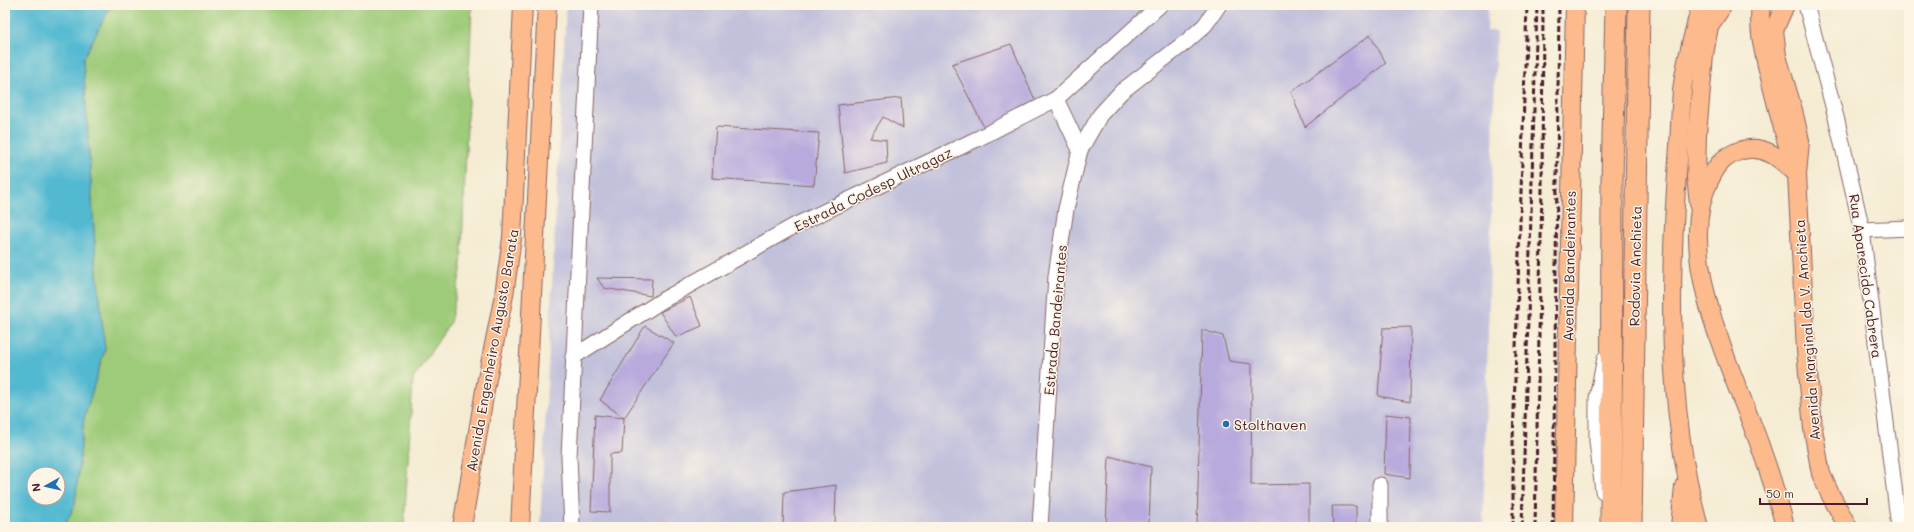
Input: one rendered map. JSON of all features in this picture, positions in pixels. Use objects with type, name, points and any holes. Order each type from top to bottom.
[{"type":"highway","name":"Rodovia Anchieta","points":[[1610,527],[1612,181],[1616,5]]},
{"type":"highway","name":"Rodovia Anchieta","points":[[1631,527],[1640,5]]},
{"type":"main road","name":"Avenida Engenheiro Augusto Barata","points":[[462,527],[486,384],[504,295],[512,238],[523,5]]},
{"type":"main road","name":"Avenida Engenheiro Augusto Barata","points":[[520,527],[547,5]]},
{"type":"main road","name":"Avenida Bandeirantes","points":[[1564,527],[1575,5]]},
{"type":"main road","points":[[1699,527],[1679,429],[1673,349],[1672,249],[1682,91],[1700,5]]},
{"type":"main road","points":[[1723,5],[1709,26],[1704,55],[1697,134],[1696,178],[1699,209],[1697,238],[1705,296],[1777,494],[1785,527]]},
{"type":"main road","name":"Avenida Marginal da V. Anchieta","points":[[1761,5],[1759,16],[1764,48],[1787,144],[1797,174]]},
{"type":"main road","name":"Avenida Marginal da V. Anchieta","points":[[1785,5],[1774,30],[1778,56],[1800,141],[1797,174],[1806,350],[1812,429],[1822,474],[1830,494],[1848,527]]},
{"type":"main road","points":[[1699,209],[1706,187],[1713,173],[1720,162],[1730,154],[1746,149],[1767,151],[1776,155],[1797,174]]},
{"type":"main road","points":[[1680,527],[1686,469]]},
{"type":"street","points":[[572,527],[569,457],[591,5]]},
{"type":"street","name":"Estrada Codesp Ultragaz","points":[[573,357],[663,300],[794,226],[994,131],[1056,99],[1160,5]]},
{"type":"street","name":"Estrada Bandeirantes","points":[[1040,527],[1056,276],[1066,209],[1080,150],[1100,115],[1121,92],[1201,29],[1219,5]]},
{"type":"street","name":"Rua Aparecido Cabrera","points":[[1806,5],[1837,121],[1862,230],[1898,527]]},
{"type":"street","points":[[1056,99],[1080,150]]},
{"type":"street","points":[[1862,230],[1909,228]]},
{"type":"street","points":[[1380,485],[1380,527]]},
{"type":"shaded area","name":"Stolthaven","points":[[566,5],[1488,5],[1487,31],[1496,31],[1483,527],[540,527]]},
{"type":"green space","points":[[111,5],[472,5],[461,271],[450,323],[413,379],[404,527],[64,527],[75,504],[84,418],[105,349],[96,262],[83,59]]},
{"type":"water","points":[[5,5],[111,5],[83,59],[96,262],[105,349],[84,418],[75,504],[64,527],[5,527]]},
{"type":"building","points":[[1370,35],[1386,63],[1305,127],[1291,92]]},
{"type":"building","points":[[1011,44],[1038,107],[985,129],[952,64]]},
{"type":"building","points":[[901,98],[903,128],[883,117],[870,138],[886,140],[887,163],[845,173],[838,105]]},
{"type":"building","points":[[716,127],[819,133],[814,185],[712,178]]},
{"type":"building","points":[[597,278],[652,279],[651,296],[604,288]]},
{"type":"building","points":[[690,297],[702,326],[676,337],[660,312]]},
{"type":"building","points":[[645,326],[674,343],[624,418],[600,400]]},
{"type":"building","points":[[1411,327],[1410,402],[1378,396],[1383,328]]},
{"type":"building","name":"Stolthaven","points":[[1202,330],[1223,336],[1229,361],[1252,364],[1251,485],[1309,484],[1309,527],[1197,527]]},
{"type":"building","points":[[1386,414],[1411,417],[1410,478],[1384,474]]},
{"type":"building","points":[[595,415],[624,418],[622,453],[610,454],[610,512],[591,511]]},
{"type":"building","points":[[1109,456],[1151,467],[1149,527],[1106,527]]},
{"type":"building","points":[[836,485],[835,527],[783,527],[784,492]]},
{"type":"building","points":[[1332,506],[1356,506],[1356,527],[1333,527]]},
{"type":"railway","points":[[1513,527],[1513,442],[1527,5]]},
{"type":"railway","points":[[1522,527],[1537,5]]},
{"type":"railway","points":[[1535,527],[1542,189],[1543,5]]},
{"type":"railway","points":[[1553,527],[1559,5]]},
{"type":"place","name":"Stolthaven","points":[[1226,424]]}]
